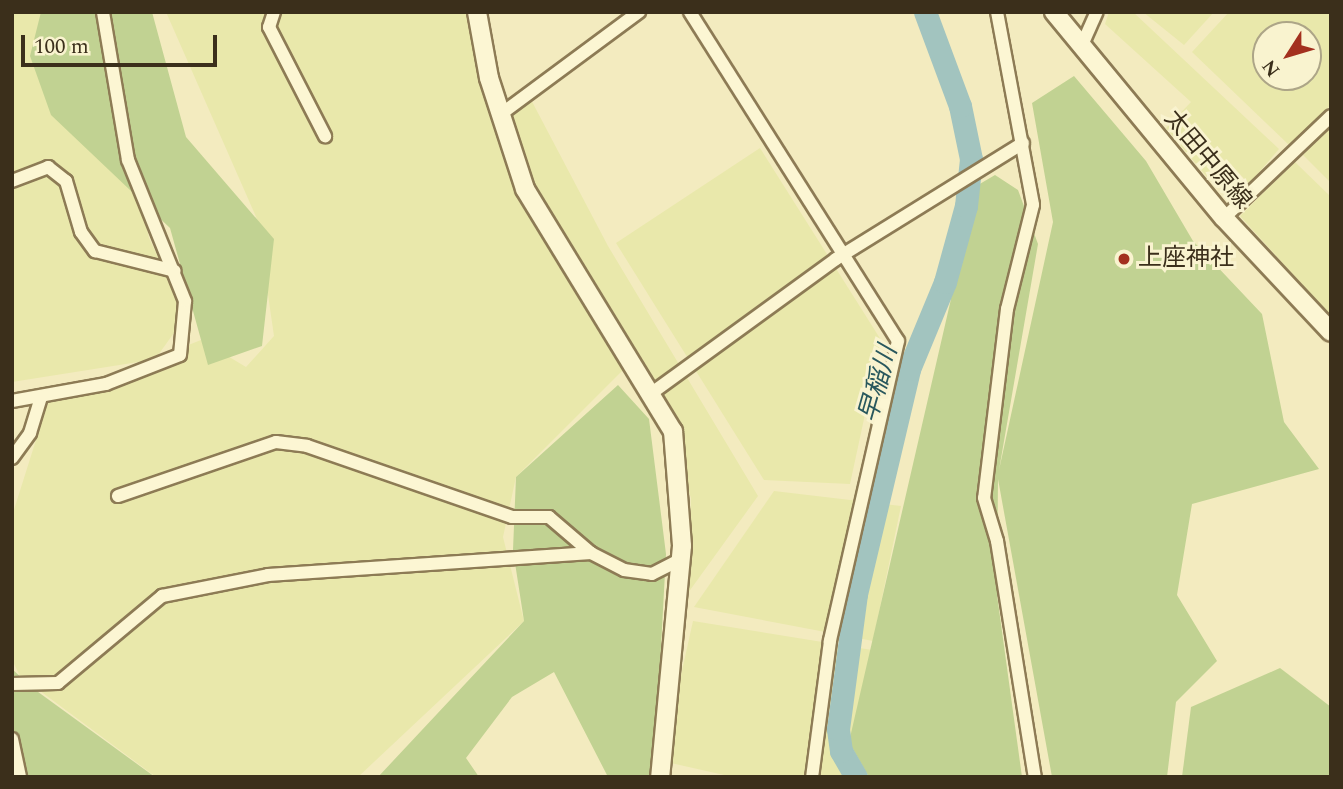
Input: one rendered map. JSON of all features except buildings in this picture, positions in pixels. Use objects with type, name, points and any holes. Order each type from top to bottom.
[{"type":"street","points":[[12,401],[106,384],[180,355],[185,301],[128,160],[103,12]]},
{"type":"street","points":[[274,12],[269,27],[325,136]]},
{"type":"street","points":[[477,12],[501,114],[525,189],[653,392],[678,456],[680,560],[660,777]]},
{"type":"street","points":[[501,114],[639,12]]},
{"type":"street","points":[[690,12],[898,341],[830,641],[812,777]]},
{"type":"street","points":[[997,12],[1033,205],[1007,309],[984,484],[1035,777]]},
{"type":"street","name":"太田中原線","points":[[1054,12],[1224,218],[1331,332]]},
{"type":"street","points":[[1082,45],[1097,12]]},
{"type":"street","points":[[1224,218],[1331,116]]},
{"type":"street","points":[[653,392],[842,256],[1023,143]]},
{"type":"street","points":[[12,181],[48,167],[66,181],[81,232],[95,251],[175,271]]},
{"type":"street","points":[[12,458],[30,433],[41,397]]},
{"type":"street","points":[[118,496],[275,442],[307,446],[512,517],[549,517],[591,553],[624,570],[652,574],[680,560]]},
{"type":"street","points":[[12,684],[58,683],[162,596],[268,575],[591,553]]},
{"type":"street","points":[[12,739],[20,777]]},
{"type":"shaded area","points":[[12,12],[103,12],[149,238],[186,316],[156,358],[201,340],[246,367],[274,336],[257,219],[166,12],[482,12],[505,110],[528,94],[608,246],[758,496],[688,593],[691,498],[657,399],[632,361],[516,477],[503,537],[524,621],[358,777],[156,777],[20,676],[12,660],[12,516],[48,402],[151,360],[12,382]]},
{"type":"shaded area","points":[[1109,12],[1133,12],[1279,149],[1249,184],[1226,159],[1207,177],[1166,128],[1191,102],[1105,24]]},
{"type":"shaded area","points":[[1143,12],[1214,12],[1184,45]]},
{"type":"shaded area","points":[[1229,12],[1331,12],[1331,105],[1289,145],[1192,52]]},
{"type":"shaded area","points":[[1331,128],[1331,183],[1303,155]]},
{"type":"shaded area","points":[[760,148],[881,340],[850,484],[764,480],[616,243]]},
{"type":"shaded area","points":[[1295,162],[1331,197],[1331,316],[1240,216]]},
{"type":"shaded area","points":[[774,491],[901,506],[873,641],[694,607]]},
{"type":"shaded area","points":[[693,621],[872,650],[860,741],[875,777],[733,777],[662,761]]},
{"type":"green space","points":[[41,12],[152,12],[186,137],[274,239],[262,346],[208,365],[170,228],[51,115],[30,56]]},
{"type":"green space","points":[[1074,76],[1146,161],[1193,241],[1262,314],[1284,422],[1319,469],[1192,504],[1177,595],[1217,661],[1176,702],[1167,777],[1052,777],[998,479],[997,595],[1022,777],[869,777],[849,742],[951,299],[961,195],[995,175],[1018,190],[1038,244],[999,470],[1053,222],[1032,103]]},
{"type":"green space","points":[[618,385],[649,419],[666,554],[654,777],[608,777],[554,672],[512,697],[466,758],[479,777],[378,777],[524,621],[513,550],[516,477]]},
{"type":"green space","points":[[1280,668],[1331,707],[1331,777],[1182,777],[1191,707]]},
{"type":"green space","points":[[12,669],[34,689],[155,777],[12,777]]},
{"type":"waterway","name":"早稲川","points":[[856,777],[841,751],[838,729],[856,594],[909,369],[945,282],[966,206],[971,159],[960,106],[925,12]]},
{"type":"place","name":"上座神社","points":[[1124,259]]}]
